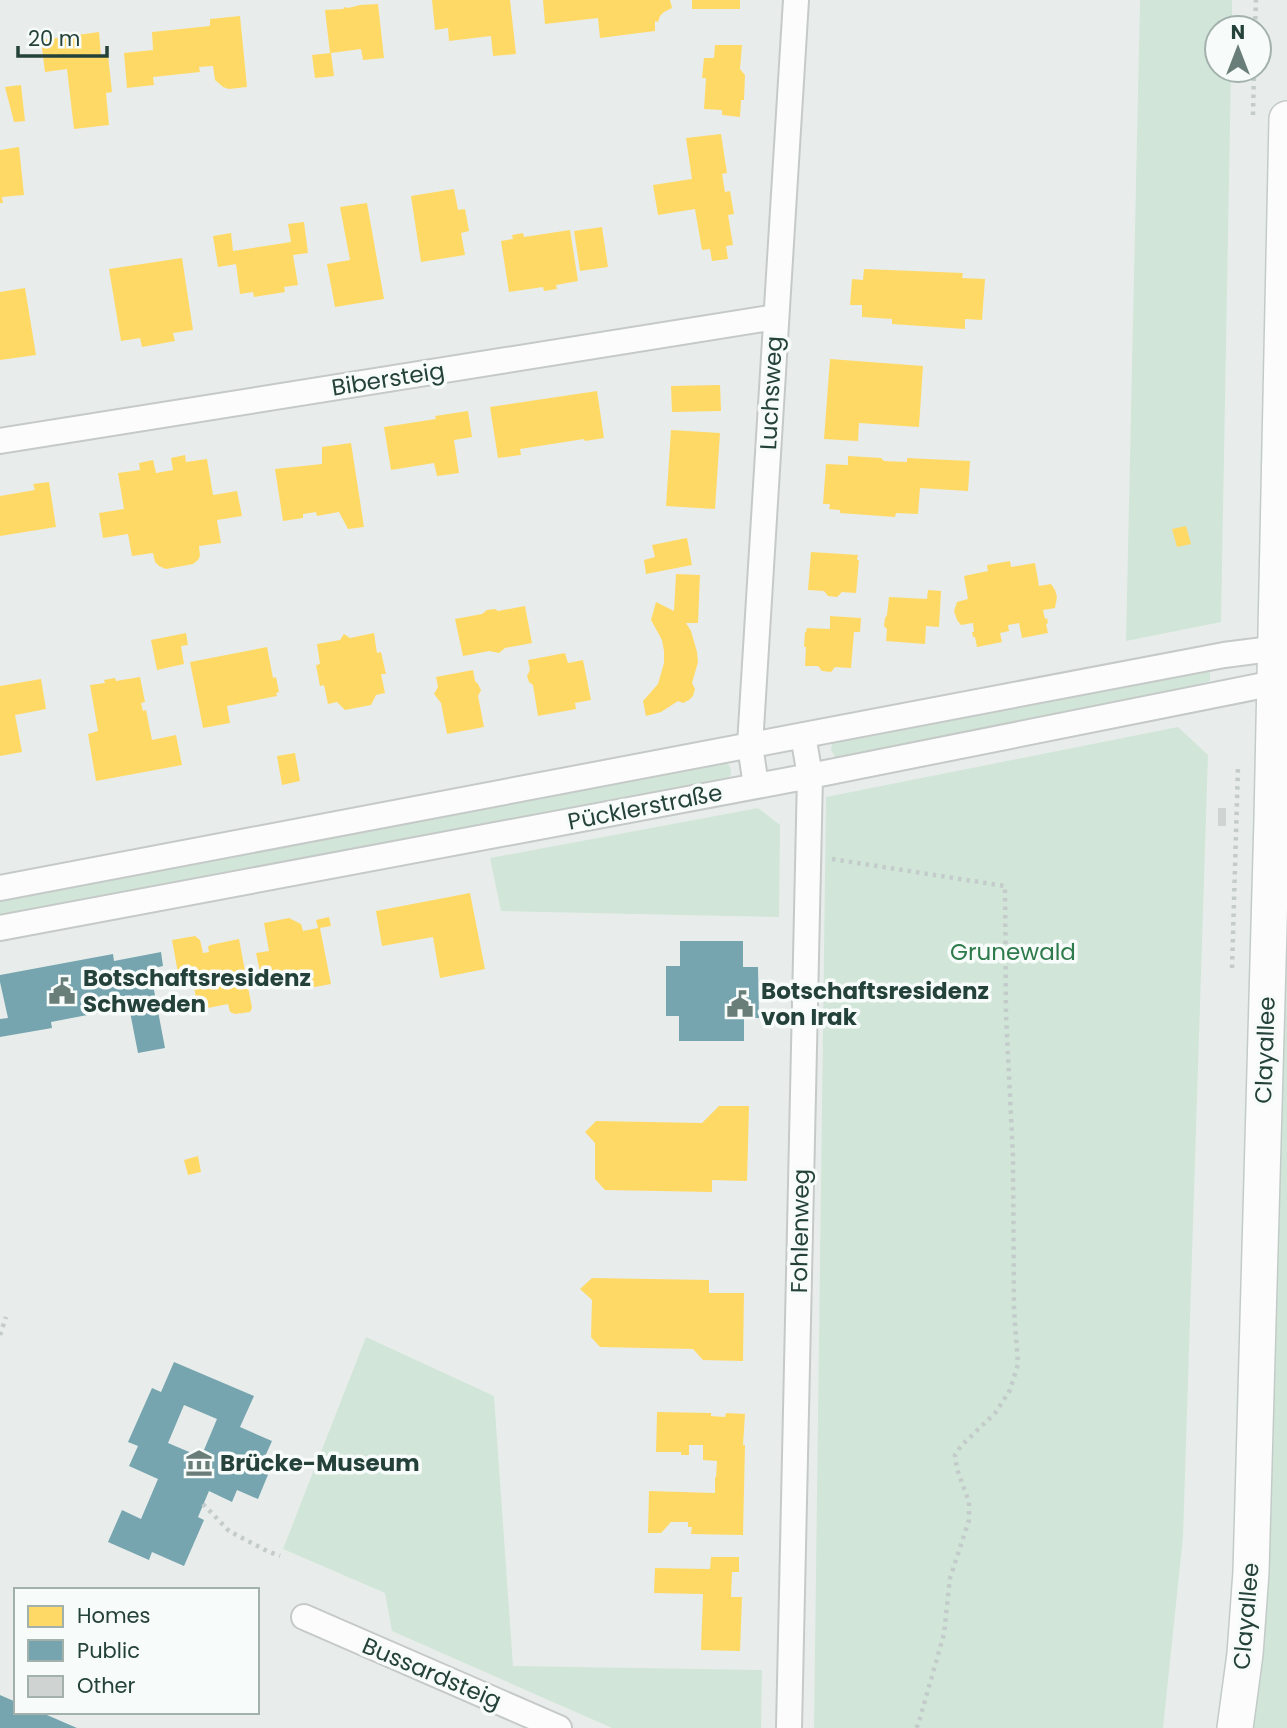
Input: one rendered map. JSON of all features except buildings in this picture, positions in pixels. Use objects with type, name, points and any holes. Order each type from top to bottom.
[{"type":"main road","name":"Clayallee","points":[[1235,1728],[1245,1654],[1251,1572],[1281,663],[1287,119]]},
{"type":"street","name":"Luchsweg","points":[[756,786],[750,745],[796,0]]},
{"type":"street","name":"Bibersteig","points":[[0,441],[776,317]]},
{"type":"street","name":"Pücklerstraße","points":[[0,888],[1224,655],[1281,663]]},
{"type":"street","name":"Pücklerstraße","points":[[0,928],[810,776],[1281,663]]},
{"type":"street","name":"Fohlenweg","points":[[789,1728],[810,776],[803,735]]},
{"type":"street","name":"Bussardsteig","points":[[304,1617],[559,1728]]},
{"type":"path","points":[[808,855],[1005,886],[1006,1015],[1013,1156],[1014,1296],[1018,1364],[1010,1390],[996,1412],[955,1455],[969,1502],[969,1520],[950,1578],[944,1634],[916,1728]]},
{"type":"path","points":[[0,1335],[6,1317]]},
{"type":"path","points":[[203,1504],[229,1531],[280,1556]]},
{"type":"green space","points":[[1140,0],[1232,0],[1232,14],[1203,14],[1203,84],[1231,84],[1221,622],[1126,641]]},
{"type":"green space","points":[[1210,670],[1210,681],[1106,707],[840,757],[835,757],[831,750],[832,743],[836,741]]},
{"type":"green space","name":"Grunewald","points":[[1178,727],[1208,755],[1183,1537],[1163,1728],[814,1728],[826,797]]},
{"type":"green space","points":[[726,762],[731,769],[728,778],[0,916],[0,899]]},
{"type":"green space","points":[[1287,768],[1287,1728],[1249,1728]]},
{"type":"green space","points":[[758,808],[780,825],[779,917],[501,911],[490,858]]},
{"type":"green space","points":[[366,1337],[494,1396],[513,1666],[762,1670],[761,1728],[612,1728],[392,1631],[385,1593],[283,1549]]},
{"type":"place","name":"Botschaftsresidenz Schweden","points":[[62,991]]},
{"type":"place","name":"Botschaftsresidenz von Irak","points":[[740,1004]]},
{"type":"place","name":"Brücke-Museum","points":[[199,1463]]}]
